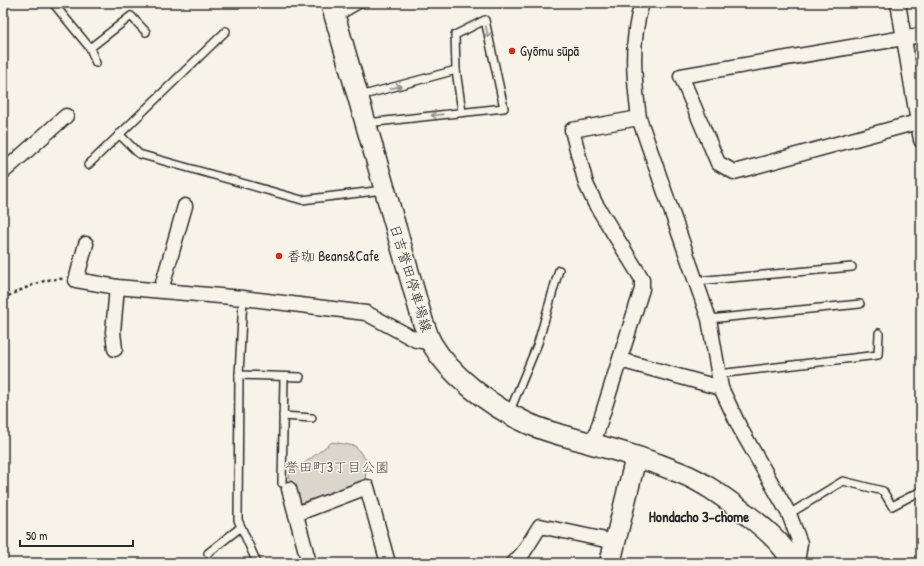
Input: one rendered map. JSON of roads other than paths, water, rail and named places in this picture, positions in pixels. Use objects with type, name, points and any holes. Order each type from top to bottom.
[{"type":"main road","name":"日吉誉田停車場線","points":[[334,10],[423,322],[431,343],[444,360],[465,381],[524,422],[548,431],[636,457],[683,474],[722,498],[760,525],[789,555],[793,563]]},
{"type":"main road","points":[[610,563],[636,457]]},
{"type":"street","points":[[642,3],[636,20],[634,53],[634,82],[639,118],[709,319],[719,381],[740,428],[789,514],[800,543],[797,563]]},
{"type":"street","points":[[898,3],[920,121],[921,140]]},
{"type":"street","points":[[920,121],[734,172],[718,163],[681,76],[921,36]]},
{"type":"street","points":[[3,172],[66,116]]},
{"type":"street","points":[[593,444],[642,289],[642,279],[595,203],[586,184],[572,130],[639,118]]},
{"type":"street","points":[[161,290],[185,206]]},
{"type":"street","points":[[86,244],[76,280],[117,287],[243,298],[366,313],[416,340],[431,343]]},
{"type":"street","points":[[115,349],[113,332],[117,287]]},
{"type":"street","points":[[620,360],[719,381]]},
{"type":"street","points":[[285,486],[296,514],[309,563]]},
{"type":"street","points":[[296,514],[367,487],[388,563]]},
{"type":"street","points":[[514,563],[540,526],[615,542]]},
{"type":"lane","points":[[53,3],[90,48],[96,63]]},
{"type":"lane","points":[[334,10],[362,3]]},
{"type":"lane","points":[[90,48],[131,16],[146,32]]},
{"type":"lane","points":[[365,123],[504,108],[485,20],[454,35],[456,70],[462,112]]},
{"type":"lane","points":[[88,165],[118,134],[226,31]]},
{"type":"lane","points":[[358,97],[456,70]]},
{"type":"lane","points":[[118,134],[139,154],[302,200],[385,190]]},
{"type":"lane","points":[[696,281],[852,267]]},
{"type":"lane","points":[[509,413],[538,343],[559,270]]},
{"type":"lane","points":[[243,298],[239,375],[238,520],[257,563]]},
{"type":"lane","points":[[709,319],[860,304]]},
{"type":"lane","points":[[719,381],[878,355],[879,334]]},
{"type":"lane","points":[[239,375],[300,377]]},
{"type":"lane","points":[[284,377],[283,416],[285,486]]},
{"type":"lane","points":[[283,416],[312,418]]},
{"type":"lane","points":[[789,514],[843,481],[883,491],[892,506],[921,491]]},
{"type":"lane","points":[[208,554],[241,527]]},
{"type":"place","name":"Gyōmu sūpā","points":[[512,51]]},
{"type":"place","name":"香珈 Beans&Cafe","points":[[279,256]]},
{"type":"district","name":"Hondacho 3-chome","points":[[699,517]]},
{"type":"park label","name":"誉田町3丁目公園","points":[[337,467]]}]
